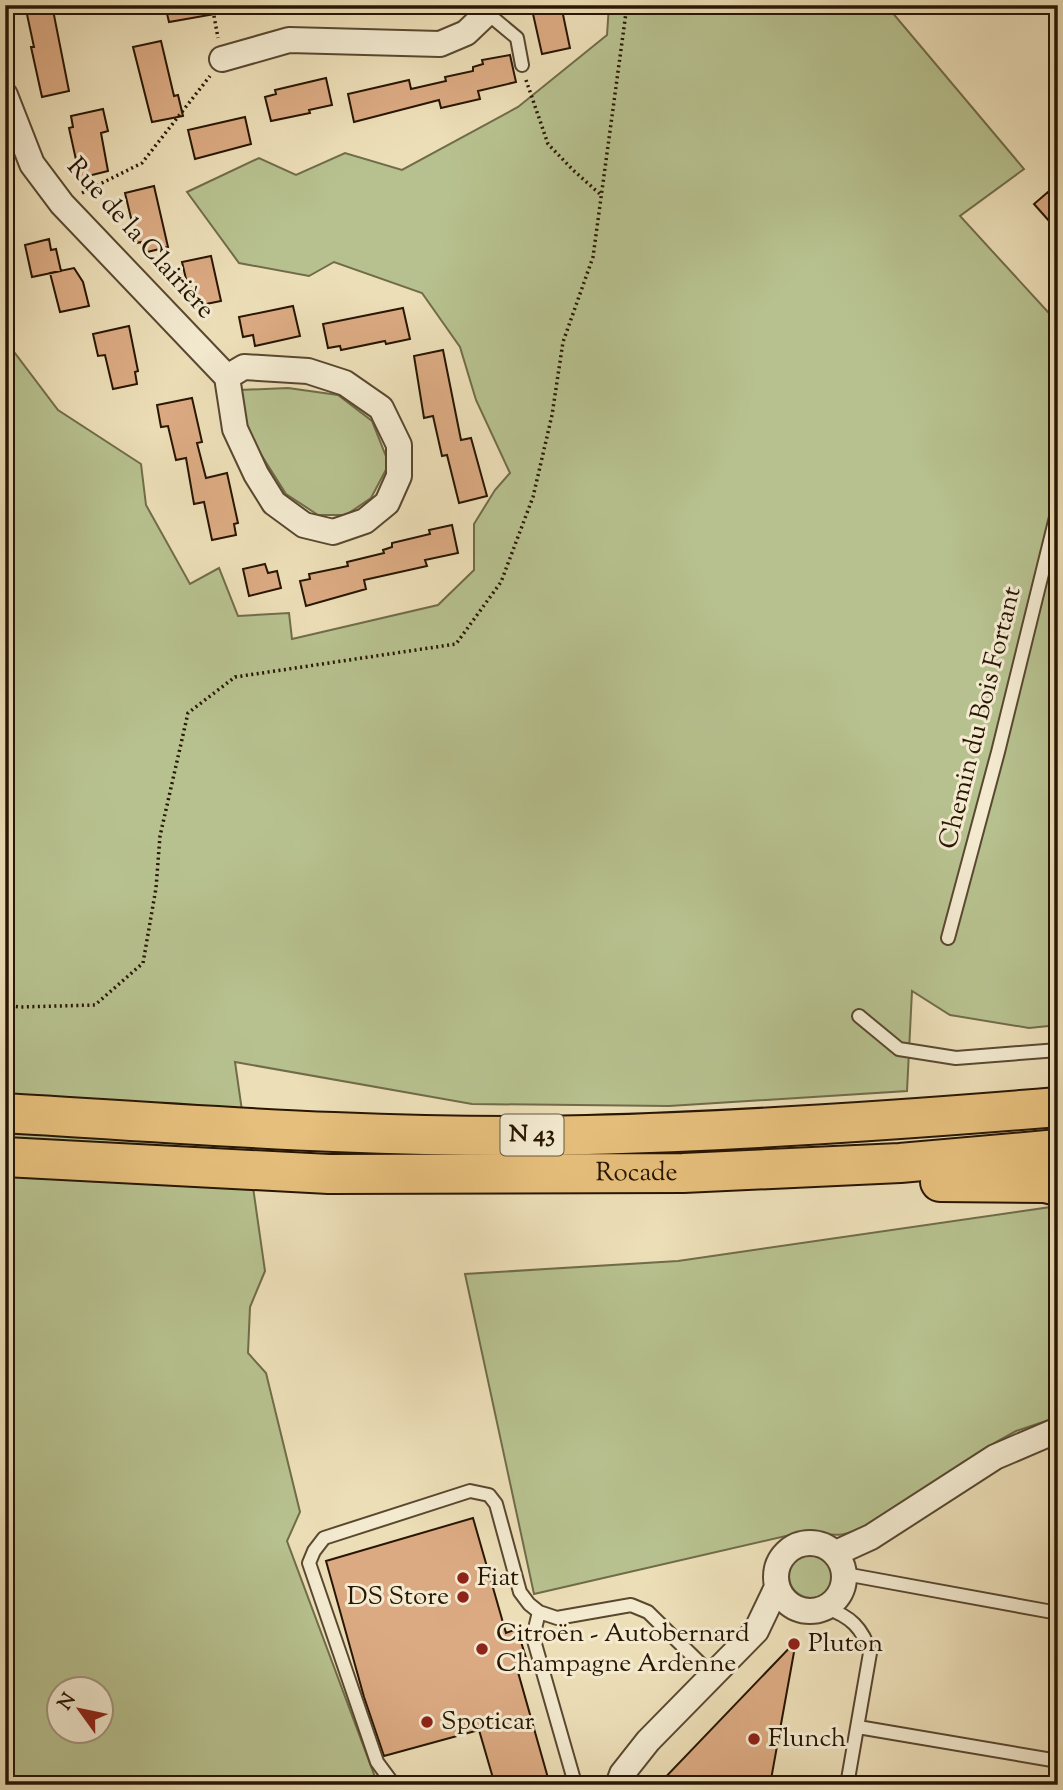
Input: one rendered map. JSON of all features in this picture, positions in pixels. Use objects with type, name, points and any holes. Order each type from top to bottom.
[{"type":"highway","points":[[846,1124],[1058,1087]]},
{"type":"highway","name":"N 43","points":[[5,1113],[331,1133],[585,1135],[846,1124],[1058,1107]]},
{"type":"highway","name":"Rocade","points":[[5,1157],[330,1174],[683,1173],[900,1163],[1058,1149]]},
{"type":"highway","points":[[683,1173],[826,1181],[1045,1183],[1058,1186]]},
{"type":"street","points":[[222,59],[289,40],[440,44],[466,33],[488,9]]},
{"type":"street","name":"Rue de la Clairière","points":[[5,95],[32,164],[62,204],[227,377]]},
{"type":"street","points":[[244,367],[308,371],[345,383],[381,408],[399,445],[400,476],[387,503],[365,521],[333,532],[304,525],[274,503],[256,474],[235,429],[227,377],[244,367]]},
{"type":"street","points":[[840,1563],[871,1537],[995,1457],[1058,1430]]},
{"type":"street","points":[[757,1631],[777,1587],[778,1564],[793,1546],[816,1542],[827,1546],[840,1563],[841,1594],[826,1608],[812,1611],[797,1609],[789,1604],[777,1587]]},
{"type":"street","points":[[618,1785],[622,1774],[648,1741],[757,1631],[797,1609]]},
{"type":"lane","points":[[488,9],[517,38],[522,65]]},
{"type":"lane","name":"Chemin du Bois Fortant","points":[[948,938],[998,752],[1058,509]]},
{"type":"lane","points":[[859,1016],[899,1049],[956,1058],[1058,1050]]},
{"type":"lane","points":[[394,1785],[377,1762],[309,1563],[324,1538],[470,1491],[489,1495],[496,1504],[520,1591],[529,1604],[540,1612],[557,1618],[631,1605],[640,1607],[713,1676]]},
{"type":"lane","points":[[840,1563],[1058,1613]]},
{"type":"lane","points":[[826,1608],[842,1613],[857,1624],[866,1637],[870,1653],[847,1785]]},
{"type":"lane","points":[[540,1612],[533,1637],[573,1780],[571,1785]]},
{"type":"lane","points":[[858,1727],[1058,1761]]},
{"type":"path","points":[[62,204],[142,163],[198,94],[222,59],[212,5]]},
{"type":"path","points":[[5,1004],[20,1007],[95,1005],[143,963],[156,888],[160,836],[188,713],[235,677],[456,644],[501,582],[533,497],[552,415],[563,342],[593,257],[627,5]]},
{"type":"path","points":[[522,65],[548,144],[601,195]]},
{"type":"green space","points":[[609,5],[886,5],[1024,169],[960,216],[1058,323],[1058,1025],[1029,1028],[950,1015],[912,991],[907,1091],[669,1106],[472,1104],[235,1062],[265,1271],[250,1307],[248,1353],[266,1373],[300,1512],[287,1541],[378,1785],[5,1785],[5,340],[58,410],[141,464],[146,505],[190,584],[219,568],[238,616],[289,613],[292,639],[438,605],[474,570],[474,524],[495,490],[510,473],[476,400],[460,347],[422,293],[334,262],[309,276],[239,263],[187,192],[259,158],[296,175],[345,153],[402,170],[518,107],[607,35]]},
{"type":"green space","points":[[288,388],[338,395],[372,421],[389,464],[371,498],[346,515],[318,515],[286,494],[248,434],[240,390]]},
{"type":"green space","points":[[1058,1206],[1058,1417],[1016,1431],[996,1442],[868,1525],[848,1533],[835,1535],[803,1532],[534,1594],[465,1274],[678,1261]]},
{"type":"green space","points":[[811,1554],[827,1560],[833,1576],[827,1592],[811,1598],[795,1592],[789,1576],[795,1560]]},
{"type":"building","points":[[25,5],[52,5],[69,91],[42,97]]},
{"type":"building","points":[[165,5],[214,5],[215,14],[169,22]]},
{"type":"building","points":[[531,5],[561,5],[570,48],[542,54]]},
{"type":"building","points":[[161,41],[174,96],[178,95],[183,116],[152,122],[133,47]]},
{"type":"building","points":[[510,55],[516,82],[478,91],[480,99],[441,108],[439,100],[354,122],[348,94],[409,80],[411,89],[446,81],[445,77],[473,71],[473,67],[483,64],[482,60]]},
{"type":"building","points":[[326,78],[332,105],[309,110],[310,113],[271,121],[265,97],[276,94],[275,90]]},
{"type":"building","points":[[103,109],[108,131],[101,133],[108,171],[80,178],[69,128],[73,127],[71,116]]},
{"type":"building","points":[[245,117],[251,144],[195,159],[188,130]]},
{"type":"building","points":[[154,186],[168,247],[143,253],[141,242],[137,243],[125,193]]},
{"type":"building","points":[[1058,189],[1058,231],[1034,204],[1048,192],[1050,195]]},
{"type":"building","points":[[49,239],[51,250],[56,249],[61,271],[32,277],[25,245]]},
{"type":"building","points":[[211,256],[221,301],[196,306],[194,295],[190,296],[182,262]]},
{"type":"building","points":[[74,268],[83,282],[89,306],[60,312],[50,273]]},
{"type":"building","points":[[293,306],[300,336],[255,346],[253,335],[243,337],[239,317]]},
{"type":"building","points":[[403,308],[410,339],[341,350],[340,346],[328,348],[323,324]]},
{"type":"building","points":[[129,326],[138,371],[135,372],[137,384],[113,389],[105,355],[98,356],[93,334]]},
{"type":"building","points":[[443,350],[461,440],[471,438],[487,496],[459,503],[447,455],[442,456],[433,416],[424,418],[414,356]]},
{"type":"building","points":[[192,398],[202,442],[197,443],[206,478],[227,473],[238,523],[234,524],[236,535],[212,540],[204,502],[194,504],[186,458],[176,460],[168,426],[161,427],[157,405]]},
{"type":"building","points":[[452,525],[458,553],[425,560],[427,566],[364,580],[366,589],[306,606],[300,581],[310,579],[309,574],[348,566],[347,562],[384,553],[383,550],[392,547],[392,543],[430,534],[429,530]]},
{"type":"building","points":[[265,564],[268,573],[277,571],[281,588],[249,596],[243,569]]},
{"type":"building","points":[[473,1518],[506,1633],[517,1629],[527,1661],[516,1665],[550,1785],[495,1785],[479,1730],[384,1756],[364,1697],[326,1561]]},
{"type":"building","points":[[796,1641],[770,1785],[658,1785]]},
{"type":"place","name":"Fiat","points":[[463,1578]]},
{"type":"place","name":"DS Store","points":[[463,1597]]},
{"type":"place","name":"Pluton","points":[[794,1644]]},
{"type":"place","name":"Citroën - Autobernard Champagne Ardenne","points":[[482,1649]]},
{"type":"place","name":"Spoticar","points":[[427,1722]]},
{"type":"place","name":"Flunch","points":[[754,1739]]}]
